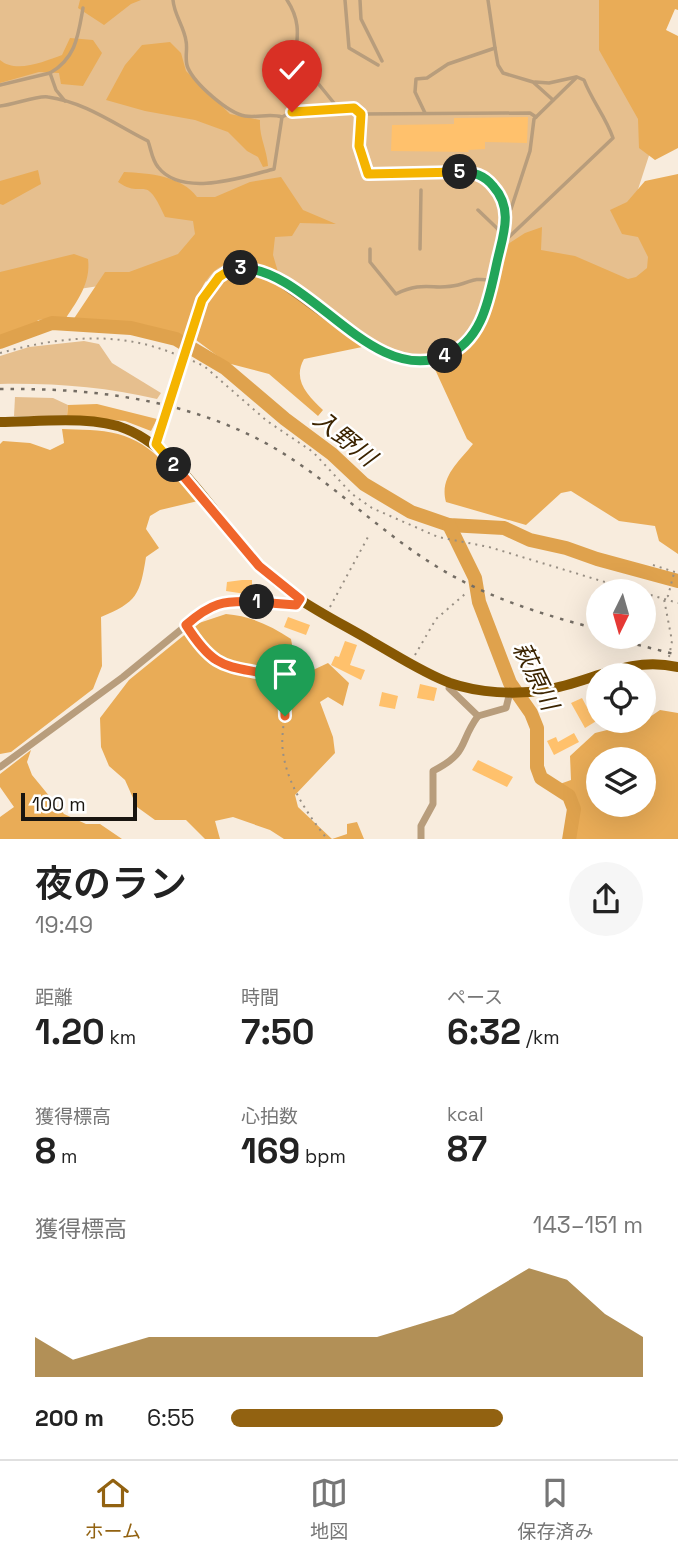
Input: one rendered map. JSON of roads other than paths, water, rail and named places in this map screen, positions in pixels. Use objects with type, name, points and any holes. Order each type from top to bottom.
[{"type":"main road","points":[[0,422],[99,422],[157,440],[259,566],[300,599],[326,615],[451,683],[475,690],[522,692],[557,687],[634,664],[672,666]]},
{"type":"street","points":[[157,440],[202,300],[219,277],[230,270],[252,268],[270,274],[390,356],[414,361],[437,359],[458,349],[473,333],[484,315],[503,234],[506,210],[499,192],[481,175],[455,172],[368,174]]},
{"type":"street","points":[[0,767],[123,677],[201,612],[232,600],[296,605],[300,599]]},
{"type":"street","points":[[451,683],[449,688],[478,716]]},
{"type":"street","points":[[421,839],[421,826],[433,804],[433,771],[449,763],[460,752],[478,716],[506,708],[510,692]]},
{"type":"lane","points":[[173,0],[175,14],[186,40],[188,68],[203,87],[229,111],[245,116],[274,114],[282,117],[292,112],[354,108],[361,114],[530,113],[536,117]]},
{"type":"lane","points":[[286,0],[296,14],[299,38],[295,55],[338,108]]},
{"type":"lane","points":[[345,0],[349,48],[380,63],[361,19],[360,0]]},
{"type":"lane","points":[[478,210],[509,237],[613,138],[584,80],[577,77],[549,83],[533,82],[503,73],[498,65],[488,0]]},
{"type":"lane","points":[[0,85],[50,73],[64,65],[75,50],[83,8]]},
{"type":"lane","points":[[425,113],[415,92],[416,79],[427,78],[448,64],[495,48]]},
{"type":"lane","points":[[50,73],[56,90],[66,103]]},
{"type":"lane","points":[[506,210],[511,209],[530,152],[536,117],[577,77]]},
{"type":"lane","points":[[533,82],[544,89],[553,100]]},
{"type":"lane","points":[[0,106],[20,104],[47,96],[91,109],[115,125],[148,141],[155,163],[167,176],[215,183],[274,169],[282,117]]},
{"type":"lane","points":[[361,114],[359,146],[368,174]]},
{"type":"lane","points":[[420,248],[421,190]]},
{"type":"lane","points":[[370,249],[369,262],[396,294],[413,285],[458,285],[471,278],[493,280]]},
{"type":"waterway","name":"入野川","points":[[0,342],[52,323],[131,328],[176,339],[225,368],[285,419],[332,454],[364,484],[411,512],[449,525],[504,528],[530,540],[678,581]]},
{"type":"waterway","name":"萩原川","points":[[449,525],[475,578],[479,602],[510,683],[531,713],[537,728],[537,767],[541,778],[569,796],[574,809],[569,839]]},
{"type":"railway","points":[[0,389],[67,391],[132,398],[165,405],[227,425],[258,439],[304,467],[409,548],[450,575],[512,603],[586,626]]},
{"type":"railway","points":[[654,649],[678,655]]}]
